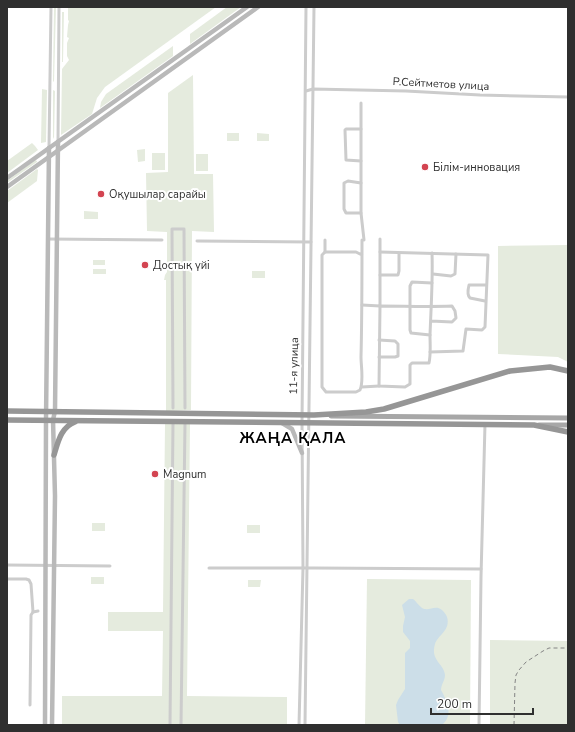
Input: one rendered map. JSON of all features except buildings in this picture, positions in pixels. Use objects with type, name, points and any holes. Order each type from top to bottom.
[{"type":"highway","points":[[7,411],[312,415],[366,412],[510,371],[550,366],[568,371]]},
{"type":"highway","points":[[7,420],[534,425],[568,432]]},
{"type":"highway","points":[[54,455],[61,433],[66,426],[80,420]]},
{"type":"main road","points":[[312,415],[342,417],[568,418]]},
{"type":"main road","points":[[534,425],[568,425]]},
{"type":"street","points":[[45,725],[46,411],[51,7]]},
{"type":"street","points":[[52,725],[54,565],[53,420],[55,411],[59,7]]},
{"type":"street","points":[[7,178],[247,7]]},
{"type":"street","points":[[7,187],[258,7]]},
{"type":"street","name":"11-я улица","points":[[299,725],[303,568],[302,423],[306,7]]},
{"type":"street","name":"11-я улица","points":[[305,725],[310,423],[312,415],[311,242],[314,7]]},
{"type":"street","name":"Р.Сейтметов улица","points":[[306,90],[406,91],[480,95],[568,97]]},
{"type":"street","points":[[361,103],[360,182],[363,240],[362,387]]},
{"type":"street","points":[[361,129],[345,130],[346,160],[361,161]]},
{"type":"street","points":[[360,182],[348,181],[344,184],[344,209],[346,213],[361,213]]},
{"type":"street","points":[[173,408],[172,229],[184,229],[185,408]]},
{"type":"street","points":[[48,239],[162,240]]},
{"type":"street","points":[[325,240],[325,252],[322,255],[322,387],[326,392],[356,392],[362,387],[409,386],[410,365],[412,363],[429,363],[433,274],[432,253]]},
{"type":"street","points":[[379,386],[380,240]]},
{"type":"street","points":[[196,241],[311,242]]},
{"type":"street","points":[[325,252],[356,252],[362,255]]},
{"type":"street","points":[[380,252],[488,255],[485,327],[482,330],[466,329],[463,351],[430,352]]},
{"type":"street","points":[[380,276],[398,275],[399,253]]},
{"type":"street","points":[[433,274],[451,276],[455,274],[456,254]]},
{"type":"street","points":[[430,335],[411,333],[410,283],[432,283]]},
{"type":"street","points":[[485,300],[470,298],[468,296],[468,288],[471,284],[486,285]]},
{"type":"street","points":[[362,305],[410,307],[452,306],[455,311],[456,318],[452,322],[431,321]]},
{"type":"street","points":[[379,340],[395,341],[398,344],[398,356],[379,357]]},
{"type":"street","points":[[279,422],[292,429],[302,453]]},
{"type":"street","points":[[170,725],[173,423]]},
{"type":"street","points":[[181,725],[185,423]]},
{"type":"street","points":[[478,725],[485,424]]},
{"type":"street","points":[[7,565],[110,566]]},
{"type":"street","points":[[209,568],[481,569]]},
{"type":"street","points":[[7,579],[26,578],[31,584],[33,612],[31,616],[30,705]]},
{"type":"street","points":[[33,612],[38,611]]},
{"type":"shaded area","points":[[54,7],[56,7],[54,82],[53,81]]},
{"type":"shaded area","points":[[68,7],[216,7],[105,87],[97,98],[92,114],[61,135],[62,69],[69,60],[67,56],[67,43],[69,38],[67,37],[69,21]]},
{"type":"shaded area","points":[[227,7],[241,7],[190,44],[190,34]]},
{"type":"shaded area","points":[[62,12],[64,12],[63,62],[62,62]]},
{"type":"shaded area","points":[[173,46],[173,56],[100,108],[101,102],[106,94]]},
{"type":"shaded area","points":[[193,75],[194,174],[213,174],[214,232],[192,231],[191,410],[166,411],[166,280],[164,280],[167,272],[167,232],[147,231],[146,173],[168,172],[168,93]]},
{"type":"shaded area","points":[[42,89],[47,90],[46,142],[41,143]]},
{"type":"shaded area","points":[[53,90],[55,91],[54,139],[53,137]]},
{"type":"shaded area","points":[[227,133],[239,133],[239,141],[227,141]]},
{"type":"shaded area","points":[[257,133],[269,134],[269,141],[257,141]]},
{"type":"shaded area","points":[[32,143],[38,150],[7,173],[7,161]]},
{"type":"shaded area","points":[[145,149],[145,161],[138,162],[137,150]]},
{"type":"shaded area","points":[[152,153],[165,153],[165,170],[152,170]]},
{"type":"shaded area","points":[[196,154],[208,154],[208,171],[196,171]]},
{"type":"shaded area","points":[[35,160],[37,162],[7,183],[7,181]]},
{"type":"shaded area","points":[[37,169],[37,181],[7,203],[7,191]]},
{"type":"shaded area","points":[[84,211],[98,212],[98,219],[84,219]]},
{"type":"shaded area","points":[[568,245],[568,362],[558,357],[498,354],[498,246]]},
{"type":"shaded area","points":[[93,260],[105,260],[105,265],[93,265]]},
{"type":"shaded area","points":[[93,269],[106,269],[106,274],[93,274]]},
{"type":"shaded area","points":[[252,271],[265,271],[265,278],[252,278]]},
{"type":"shaded area","points":[[165,424],[190,424],[187,696],[287,697],[287,725],[62,725],[62,696],[162,696],[163,631],[108,631],[108,612],[163,612]]},
{"type":"shaded area","points":[[92,523],[105,523],[105,531],[92,531]]},
{"type":"shaded area","points":[[247,525],[260,525],[260,533],[247,533]]},
{"type":"shaded area","points":[[91,577],[104,577],[104,584],[91,584]]},
{"type":"shaded area","points":[[367,579],[471,580],[470,725],[365,725]]},
{"type":"shaded area","points":[[248,580],[261,580],[260,587],[248,587]]},
{"type":"shaded area","points":[[490,640],[568,641],[568,725],[490,725]]},
{"type":"water","points":[[409,599],[413,599],[425,609],[439,608],[447,617],[448,622],[446,629],[435,644],[434,650],[434,654],[445,675],[441,690],[449,712],[446,721],[442,725],[400,725],[398,722],[396,705],[405,689],[405,653],[410,648],[410,641],[403,632],[405,617],[402,605]]},
{"type":"railway","points":[[514,725],[515,683],[516,675],[519,670],[526,662],[549,648],[568,648]]},
{"type":"place","name":"Білім-инновация","points":[[425,167]]},
{"type":"place","name":"Оқушылар сарайы","points":[[101,194]]},
{"type":"place","name":"Достық үйі","points":[[145,265]]},
{"type":"place","name":"Magnum","points":[[155,474]]},
{"type":"district","name":"ЖАҢА ҚАЛА","points":[[293,438]]}]
